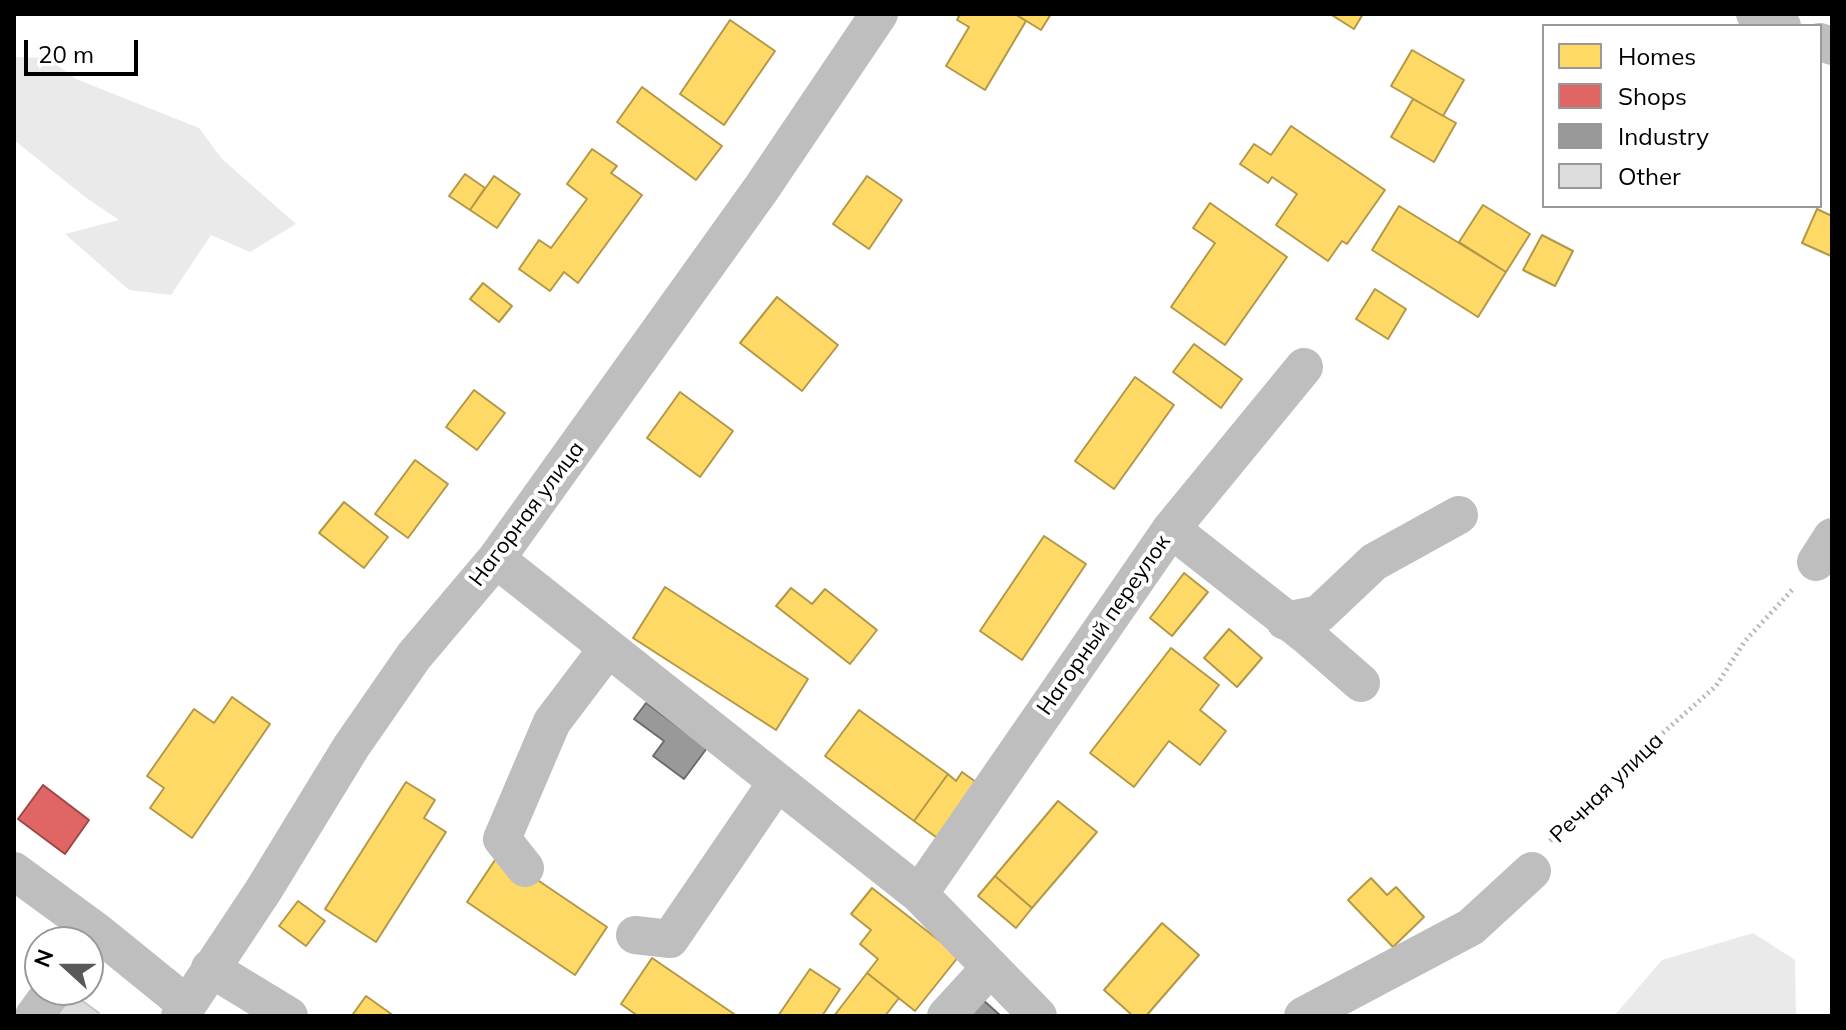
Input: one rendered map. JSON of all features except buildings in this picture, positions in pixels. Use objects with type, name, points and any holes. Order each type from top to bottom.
[{"type":"street","name":"Нагорная улица","points":[[183,1010],[263,891],[351,747],[414,656],[496,559],[761,189],[879,14]]},
{"type":"street","points":[[1755,14],[1778,24]]},
{"type":"street","name":"Нагорный переулок","points":[[919,894],[1171,529],[1304,367]]},
{"type":"street","points":[[1285,621],[1319,614],[1374,562],[1459,515]]},
{"type":"street","points":[[1171,529],[1306,635],[1361,683]]},
{"type":"street","points":[[496,559],[919,894],[1038,1016]]},
{"type":"street","points":[[525,868],[502,839],[552,722],[608,648]]},
{"type":"street","points":[[635,935],[670,939],[777,782]]},
{"type":"street","points":[[14,871],[79,926]]},
{"type":"street","points":[[1303,1016],[1471,927],[1532,871]]},
{"type":"street","points":[[104,946],[183,1010]]},
{"type":"street","points":[[210,968],[289,1016]]},
{"type":"street","points":[[946,1016],[990,968]]},
{"type":"path","name":"Речная улица","points":[[1532,871],[1551,838],[1716,686],[1745,641],[1824,549]]},
{"type":"shaded area","points":[[14,57],[47,58],[76,79],[199,128],[222,159],[296,224],[250,252],[211,235],[171,295],[129,290],[65,234],[119,220],[14,140]]},
{"type":"shaded area","points":[[1753,933],[1795,960],[1796,1016],[1614,1016],[1662,960]]}]
